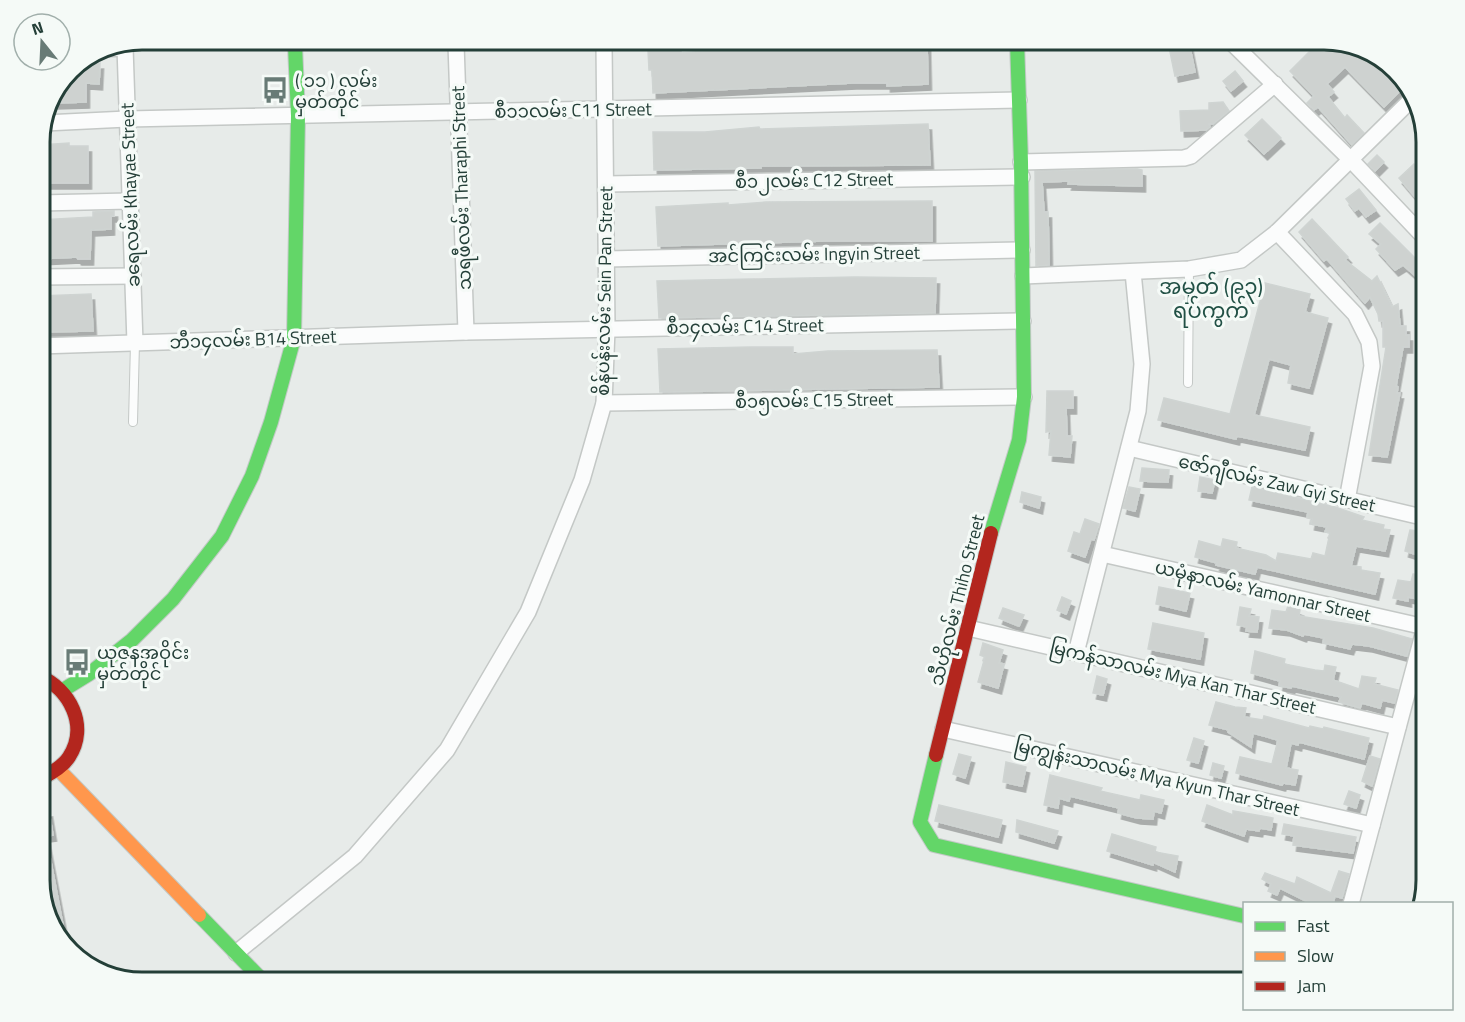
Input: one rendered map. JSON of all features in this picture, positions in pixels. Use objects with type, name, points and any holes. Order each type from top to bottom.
[{"type":"street","points":[[63,690],[89,674],[132,639],[173,599],[222,536],[252,476],[271,422],[294,338],[298,116],[295,50]]},
{"type":"street","name":"သရဖီလမ်း Tharaphi Street","points":[[456,50],[466,332]]},
{"type":"street","name":"စိန်ပန်းလမ်း Sein Pan Street","points":[[236,953],[355,856],[447,750],[528,612],[582,480],[604,403],[607,329],[604,50]]},
{"type":"street","name":"သီဟိုလမ်း Thiho Street","points":[[1021,50],[1024,397],[1019,440],[995,517],[920,822],[934,845],[1243,916]]},
{"type":"street","points":[[1239,50],[1351,160],[1416,228]]},
{"type":"street","name":"ခရေလမ်း Khayae Street","points":[[125,51],[135,343]]},
{"type":"street","name":"စီ၁၂လမ်း C12 Street","points":[[606,184],[1022,170],[1184,158],[1191,156],[1275,84]]},
{"type":"street","name":"စီ၁၁လမ်း C11 Street","points":[[52,123],[127,119],[1020,100]]},
{"type":"street","points":[[1023,276],[1189,269],[1241,260],[1277,232],[1407,104]]},
{"type":"street","points":[[50,203],[130,201]]},
{"type":"street","points":[[1277,232],[1355,314],[1370,342],[1372,366],[1347,500]]},
{"type":"street","name":"အင်ကြင်းလမ်း Ingyin Street","points":[[606,259],[1022,250]]},
{"type":"street","points":[[1076,653],[1138,411],[1142,364],[1133,272]]},
{"type":"street","points":[[50,277],[133,276]]},
{"type":"street","name":"စီ၁၄လမ်း C14 Street","points":[[466,332],[1023,321]]},
{"type":"street","name":"ဘီ၁၄လမ်း B14 Street","points":[[50,346],[466,332]]},
{"type":"street","name":"စီ၁၅လမ်း C15 Street","points":[[604,403],[1024,397]]},
{"type":"street","name":"ဇော်ဂျီလမ်း Zaw Gyi Street","points":[[1128,448],[1416,516]]},
{"type":"street","name":"ယမုံနာလမ်း Yamonnar Street","points":[[1101,554],[1416,623]]},
{"type":"street","name":"မြကန်သာလမ်း Mya Kan Thar Street","points":[[968,628],[1398,727]]},
{"type":"street","points":[[1351,902],[1416,661]]},
{"type":"street","points":[[50,681],[63,690],[72,705],[77,722],[76,740],[69,756],[58,769],[50,774]]},
{"type":"street","name":"မြကျွန်းသာလမ်း Mya Kyun Thar Street","points":[[943,729],[1372,825]]},
{"type":"street","points":[[58,769],[254,972]]},
{"type":"lane","points":[[1188,383],[1189,269]]},
{"type":"lane","points":[[133,422],[135,343]]},
{"type":"building","points":[[648,50],[681,50],[681,53],[716,50],[927,50],[928,84],[887,86],[887,83],[853,83],[653,93]]},
{"type":"building","points":[[1170,50],[1190,50],[1195,72],[1175,76]]},
{"type":"building","points":[[1311,50],[1335,50],[1353,54],[1374,65],[1393,81],[1400,91],[1384,107],[1345,67],[1327,84],[1334,92],[1328,97],[1345,118],[1347,115],[1364,133],[1352,145],[1318,107],[1314,110],[1307,103],[1314,96],[1290,71]]},
{"type":"building","points":[[94,63],[100,63],[99,84],[86,83],[86,102],[58,103],[69,86],[81,72]]},
{"type":"building","points":[[1235,71],[1243,81],[1231,91],[1223,81]]},
{"type":"building","points":[[1223,102],[1229,111],[1213,124],[1209,124],[1210,127],[1206,130],[1181,131],[1180,111],[1209,110],[1209,103]]},
{"type":"building","points":[[1262,119],[1281,138],[1264,154],[1245,135]]},
{"type":"building","points":[[928,124],[930,165],[761,166],[761,168],[654,170],[653,132],[705,132],[759,127],[760,129]]},
{"type":"building","points":[[69,143],[69,146],[88,146],[88,183],[50,183],[50,144]]},
{"type":"building","points":[[1377,155],[1384,162],[1375,171],[1368,164]]},
{"type":"building","points":[[1414,164],[1416,166],[1416,198],[1399,178]]},
{"type":"building","points":[[1142,170],[1142,186],[1068,184],[1069,181],[1042,182],[1044,212],[1048,212],[1049,265],[1036,266],[1035,171]]},
{"type":"building","points":[[1359,189],[1376,210],[1366,217],[1359,208],[1355,211],[1346,199]]},
{"type":"building","points":[[932,201],[932,241],[826,241],[658,246],[656,207],[766,202]]},
{"type":"building","points":[[114,211],[114,216],[111,216],[111,229],[91,230],[90,259],[78,259],[77,257],[50,258],[50,219],[93,217],[93,212]]},
{"type":"building","points":[[1312,219],[1348,257],[1345,260],[1372,281],[1377,276],[1392,307],[1398,304],[1400,326],[1406,326],[1406,335],[1409,335],[1409,347],[1403,347],[1396,386],[1398,387],[1397,393],[1400,393],[1387,457],[1369,455],[1386,347],[1383,347],[1383,321],[1379,321],[1370,297],[1365,303],[1327,259],[1324,261],[1299,232]]},
{"type":"building","points":[[1380,223],[1416,259],[1416,276],[1403,265],[1395,270],[1376,249],[1381,244],[1369,234]]},
{"type":"building","points":[[855,277],[936,278],[935,313],[659,318],[657,281]]},
{"type":"building","points":[[1265,283],[1310,294],[1305,312],[1328,318],[1309,388],[1288,383],[1291,365],[1269,359],[1254,415],[1310,427],[1305,450],[1237,436],[1236,439],[1158,420],[1164,398],[1230,414]]},
{"type":"building","points":[[91,294],[93,331],[50,332],[50,296]]},
{"type":"building","points":[[793,347],[793,354],[828,351],[937,350],[939,387],[660,392],[658,349]]},
{"type":"building","points":[[1047,391],[1073,391],[1073,408],[1066,408],[1067,436],[1072,436],[1070,457],[1049,455],[1051,431],[1046,432]]},
{"type":"building","points":[[1142,468],[1169,470],[1168,482],[1140,481]]},
{"type":"building","points":[[1200,477],[1215,480],[1212,493],[1198,491]]},
{"type":"building","points":[[1129,487],[1140,489],[1135,511],[1123,508]]},
{"type":"building","points":[[1252,487],[1335,507],[1364,517],[1362,520],[1384,525],[1383,529],[1390,530],[1385,551],[1356,546],[1351,566],[1380,573],[1375,594],[1257,567],[1255,574],[1216,565],[1217,563],[1195,557],[1199,541],[1221,547],[1223,539],[1237,542],[1236,548],[1266,555],[1276,561],[1278,553],[1311,559],[1313,553],[1325,556],[1330,533],[1325,532],[1327,527],[1311,524],[1312,519],[1307,518],[1308,512],[1249,500]]},
{"type":"building","points":[[1022,492],[1041,497],[1039,508],[1020,502]]},
{"type":"building","points":[[1085,519],[1099,524],[1085,557],[1068,551],[1074,532],[1080,534]]},
{"type":"building","points":[[1410,530],[1416,531],[1416,554],[1405,551]]},
{"type":"building","points":[[1413,574],[1416,574],[1416,599],[1408,597],[1408,601],[1393,598],[1398,580],[1411,582]]},
{"type":"building","points":[[1159,587],[1190,593],[1186,611],[1156,604]]},
{"type":"building","points":[[1062,597],[1071,601],[1066,614],[1057,610]]},
{"type":"building","points":[[1288,606],[1300,610],[1299,616],[1373,628],[1412,639],[1407,656],[1369,646],[1352,644],[1350,649],[1323,643],[1324,638],[1269,628],[1272,610],[1286,612]]},
{"type":"building","points":[[1240,607],[1251,609],[1249,616],[1259,617],[1257,632],[1246,631],[1247,627],[1237,625]]},
{"type":"building","points":[[1003,608],[1024,615],[1019,626],[999,618]]},
{"type":"building","points":[[1153,623],[1204,633],[1200,659],[1148,649]]},
{"type":"building","points":[[983,643],[1003,650],[999,663],[1004,664],[998,688],[978,682],[985,657],[980,655]]},
{"type":"building","points":[[1255,651],[1285,659],[1284,664],[1324,671],[1325,665],[1336,667],[1333,680],[1359,689],[1362,676],[1376,678],[1374,684],[1398,690],[1395,703],[1382,700],[1380,708],[1362,703],[1360,708],[1339,702],[1341,697],[1292,686],[1291,688],[1279,686],[1280,681],[1251,673]]},
{"type":"building","points":[[1097,676],[1107,679],[1103,695],[1093,693]]},
{"type":"building","points":[[1216,702],[1246,708],[1244,717],[1263,720],[1264,716],[1309,728],[1310,726],[1323,729],[1324,727],[1369,738],[1364,759],[1299,742],[1298,745],[1291,743],[1286,768],[1298,770],[1295,785],[1283,783],[1282,785],[1236,773],[1240,757],[1272,764],[1278,740],[1253,733],[1251,747],[1228,732],[1229,730],[1209,725]]},
{"type":"building","points":[[1194,738],[1204,741],[1198,763],[1187,760]]},
{"type":"building","points":[[959,754],[971,757],[965,778],[953,774]]},
{"type":"building","points":[[1370,756],[1380,759],[1372,786],[1362,781]]},
{"type":"building","points":[[1006,762],[1026,767],[1022,786],[1003,782]]},
{"type":"building","points":[[1213,763],[1224,766],[1221,778],[1210,775]]},
{"type":"building","points":[[1050,775],[1102,788],[1100,791],[1140,800],[1141,795],[1164,800],[1161,813],[1154,811],[1153,819],[1137,818],[1118,813],[1119,808],[1070,796],[1069,801],[1059,798],[1058,808],[1044,805]]},
{"type":"building","points":[[1349,791],[1360,795],[1356,808],[1344,804]]},
{"type":"building","points":[[939,805],[1002,820],[998,837],[935,821]]},
{"type":"building","points":[[1207,805],[1233,815],[1233,811],[1273,818],[1271,830],[1246,829],[1244,836],[1202,821]]},
{"type":"building","points":[[50,817],[53,835],[50,835]]},
{"type":"building","points":[[1017,820],[1058,831],[1054,843],[1016,832]]},
{"type":"building","points":[[1284,824],[1356,837],[1353,853],[1293,845],[1294,836],[1282,834]]},
{"type":"building","points":[[1112,834],[1156,847],[1155,852],[1178,856],[1175,872],[1153,862],[1153,865],[1107,851]]},
{"type":"building","points":[[50,857],[64,928],[54,910],[51,898]]},
{"type":"building","points":[[1339,871],[1349,874],[1342,898],[1335,896],[1333,902],[1308,902],[1280,888],[1277,895],[1268,891],[1271,884],[1262,879],[1265,873],[1295,884],[1297,877],[1331,893]]},
{"type":"traffic: fast","points":[[63,690],[89,674],[132,640],[173,599],[222,536],[252,476],[271,422],[294,338],[298,116],[295,50]]},
{"type":"traffic: fast","points":[[991,533],[1019,440],[1024,397],[1017,50]]},
{"type":"traffic: fast","points":[[936,755],[920,822],[934,845],[1243,916]]},
{"type":"traffic: fast","points":[[199,915],[254,972]]},
{"type":"traffic: slow","points":[[58,769],[199,915]]},
{"type":"traffic: jam","points":[[936,755],[991,533]]},
{"type":"traffic: jam","points":[[50,682],[60,690],[73,710],[77,733],[75,745],[69,757],[50,773]]},
{"type":"place","name":"( ၁၁ ) လမ်း မှတ်တိုင်","points":[[275,90]]},
{"type":"place","name":"ယုဇနအဝိုင်း မှတ်တိုင်","points":[[77,662]]},
{"type":"district","name":"အမှတ် (၉၃) ရပ်ကွက်","points":[[1211,298]]}]
